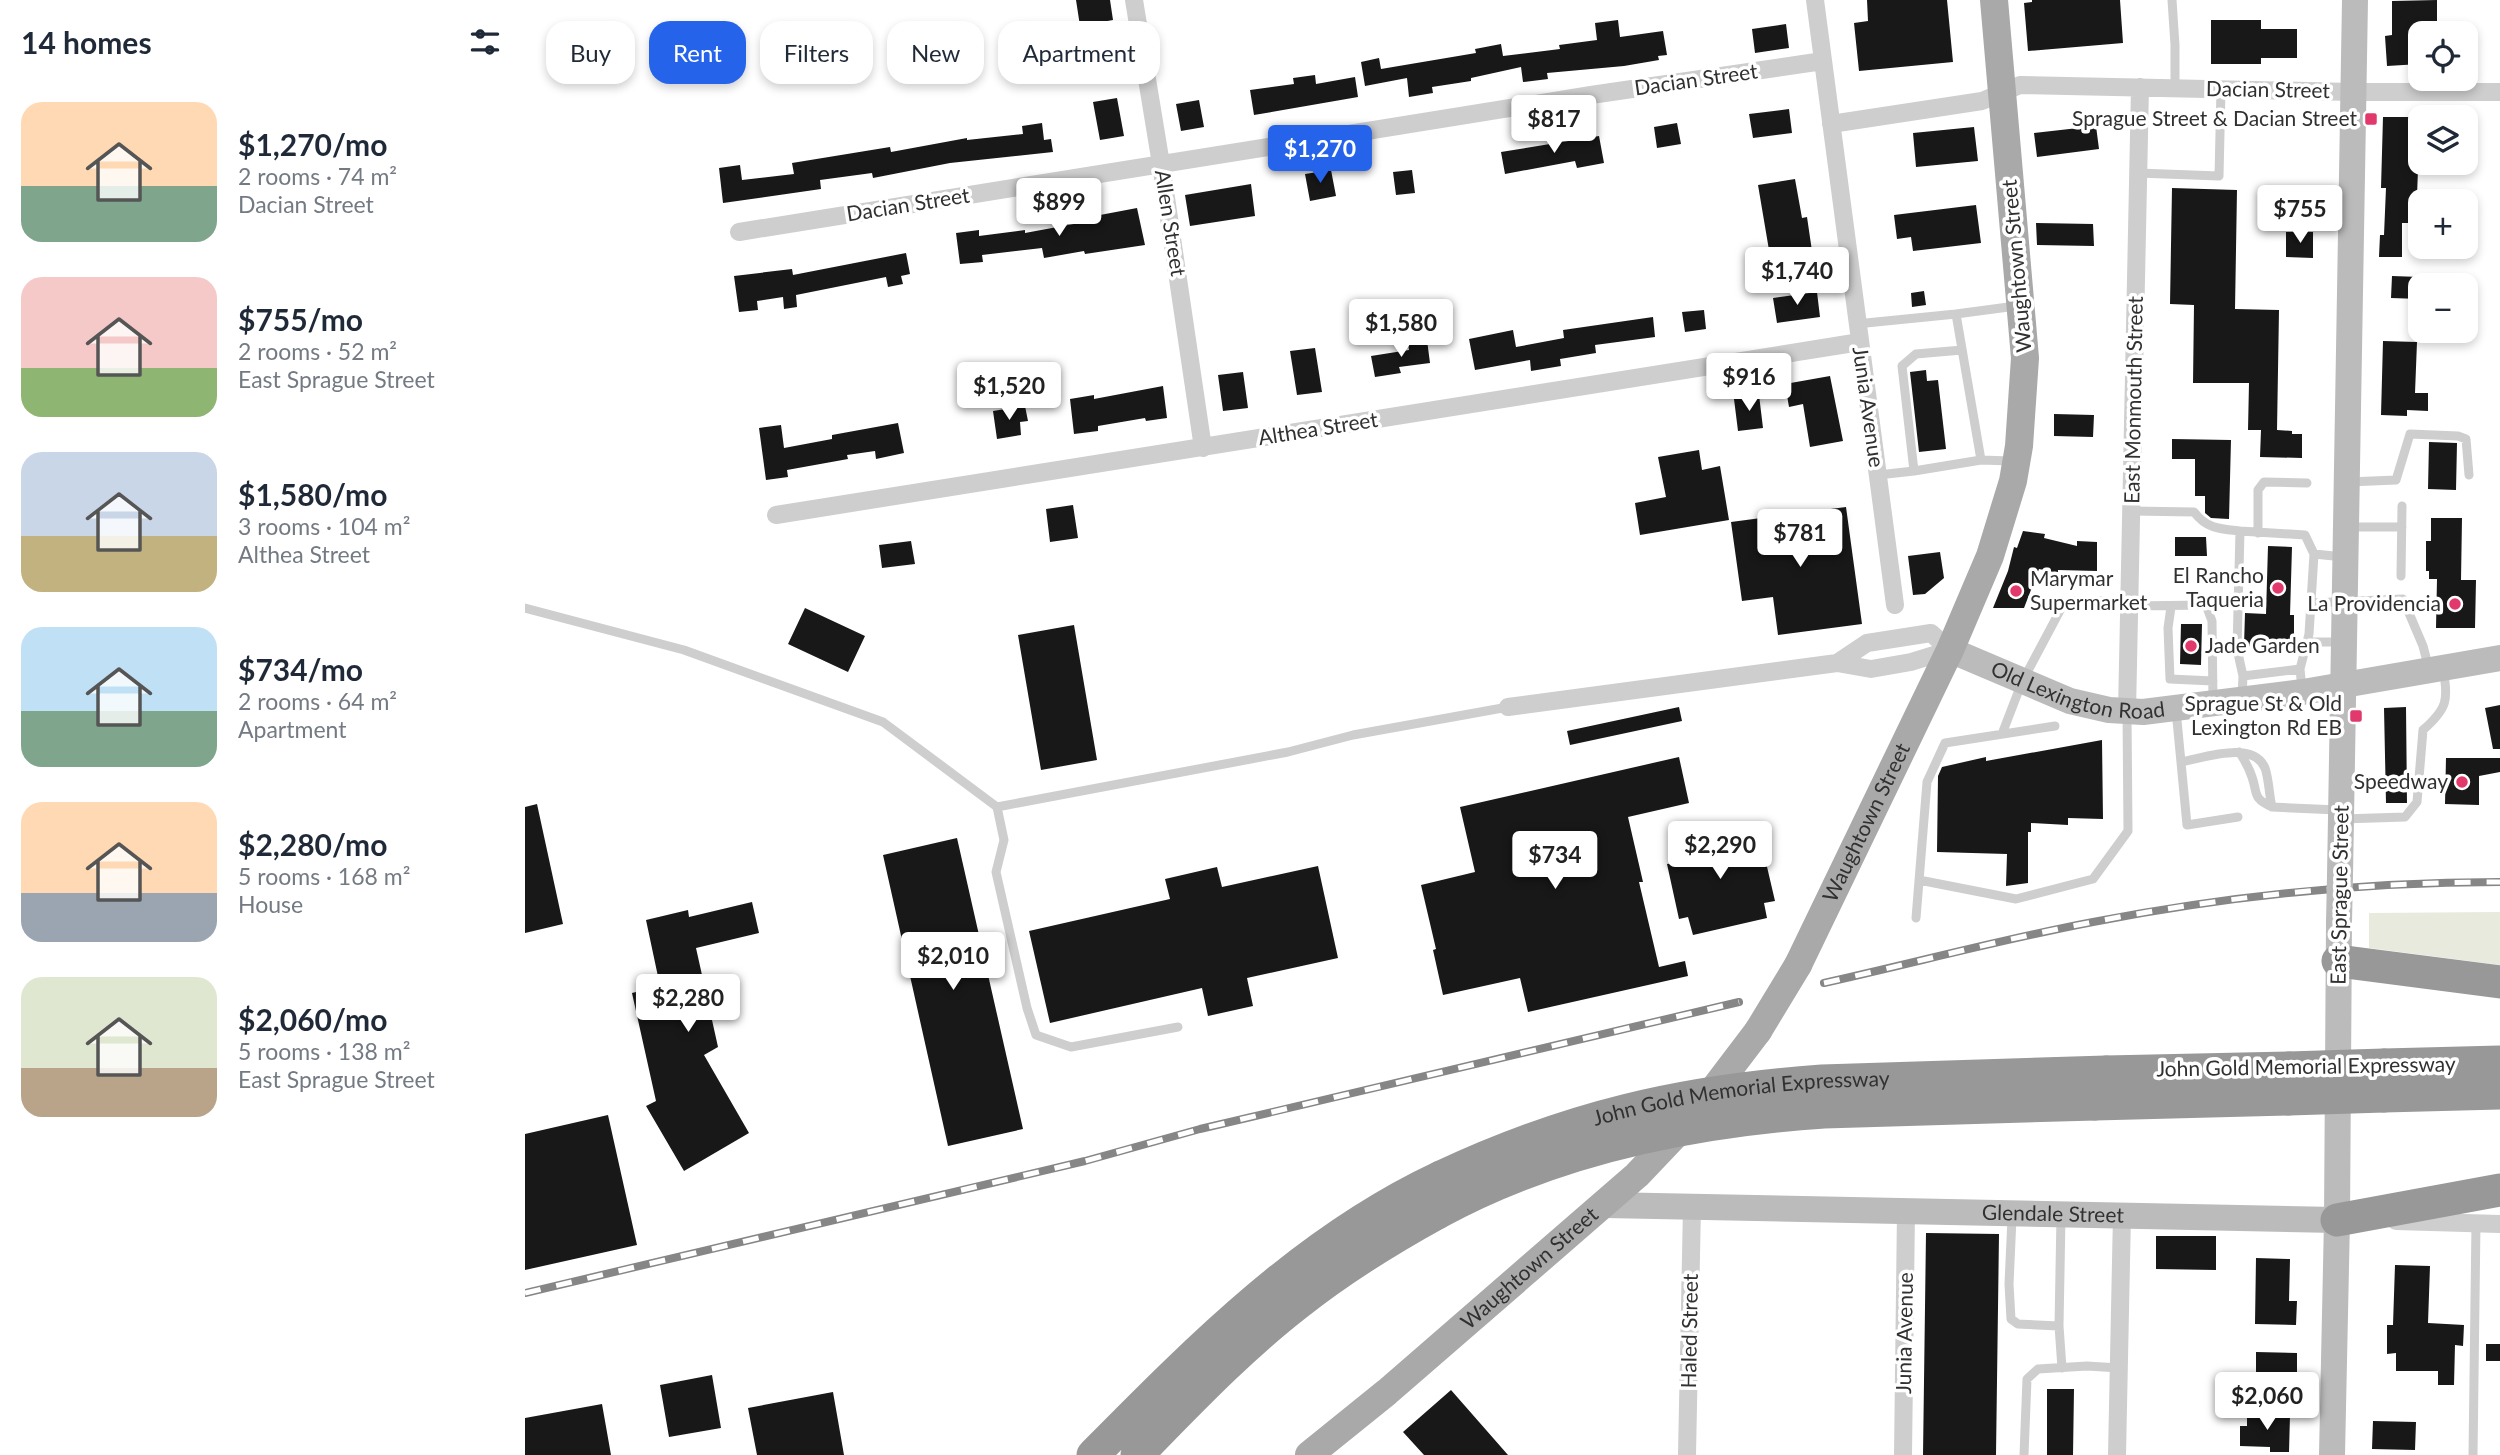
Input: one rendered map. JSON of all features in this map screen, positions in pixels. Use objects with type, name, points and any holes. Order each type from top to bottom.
[{"type":"highway","points":[[2338,961],[2500,982]]},
{"type":"highway","name":"John Gold Memorial Expressway","points":[[2384,1081],[2500,1062]]},
{"type":"highway","name":"John Gold Memorial Expressway","points":[[1093,1455],[1207,1341],[1277,1279],[1356,1224],[1441,1177],[1511,1145],[1600,1115],[1686,1096],[1777,1084],[2106,1072],[2289,1083],[2384,1081],[2500,1093]]},
{"type":"highway","name":"John Gold Memorial Expressway","points":[[1137,1455],[1228,1364],[1297,1304],[1373,1250],[1437,1213],[1512,1178],[1608,1145],[1692,1126],[1780,1115],[2095,1104],[2289,1083]]},
{"type":"highway","points":[[2337,1220],[2500,1189]]},
{"type":"main road","name":"Waughtown Street","points":[[1309,1455],[1388,1392],[1605,1205],[1695,1114],[1758,1031],[1798,965],[1950,650],[2003,518],[2016,461],[2025,386],[2021,305],[1994,0]]},
{"type":"main road","name":"East Sprague Street","points":[[2332,1455],[2355,0]]},
{"type":"main road","name":"Old Lexington Road","points":[[1950,650],[2070,701],[2127,712],[2176,709],[2213,692],[2301,680],[2343,685],[2500,658]]},
{"type":"main road","name":"Glendale Street","points":[[1605,1205],[2337,1220]]},
{"type":"street","name":"Allen Street","points":[[1134,0],[1203,447]]},
{"type":"street","name":"Junia Avenue","points":[[1815,0],[1895,605]]},
{"type":"street","name":"Dacian Street","points":[[739,232],[1823,61]]},
{"type":"street","name":"Dacian Street","points":[[1831,124],[1982,101],[2019,85],[2353,92],[2500,92]]},
{"type":"street","name":"East Monmouth Street","points":[[2127,712],[2140,87]]},
{"type":"street","name":"Althea Street","points":[[776,515],[1860,342]]},
{"type":"street","name":"Old Lexington Road","points":[[1837,663],[1867,643],[1931,633],[1950,650]]},
{"type":"street","name":"Old Lexington Road","points":[[1508,707],[1837,663],[1871,668],[1911,662],[1950,650]]},
{"type":"street","name":"Haled Street","points":[[1687,1455],[1692,1206]]},
{"type":"street","name":"Junia Avenue","points":[[1903,1455],[1906,1210]]},
{"type":"street","points":[[2117,1455],[2122,1214]]},
{"type":"street","name":"Glendale Street","points":[[2337,1220],[2500,1224]]},
{"type":"lane","points":[[2172,0],[2175,88]]},
{"type":"lane","points":[[2138,173],[2219,176],[2221,89]]},
{"type":"lane","points":[[1856,324],[2021,305]]},
{"type":"lane","points":[[1955,314],[1981,460]]},
{"type":"lane","points":[[1914,471],[1902,366],[1916,354],[1962,350]]},
{"type":"lane","points":[[2347,482],[2396,480],[2410,434],[2458,436],[2466,439],[2469,475]]},
{"type":"lane","points":[[1878,475],[1981,460],[2016,461]]},
{"type":"lane","points":[[2258,533],[2258,490],[2264,482],[2307,483]]},
{"type":"lane","points":[[2401,576],[2402,506]]},
{"type":"lane","points":[[2131,511],[2194,512],[2202,524],[2213,528],[2305,535],[2314,554],[2308,642],[2301,680]]},
{"type":"lane","points":[[2346,527],[2402,527]]},
{"type":"lane","points":[[2240,531],[2237,649],[2242,688]]},
{"type":"lane","points":[[2314,554],[2345,558]]},
{"type":"lane","points":[[2239,752],[2253,778],[2256,797],[2261,803],[2272,807],[2405,817],[2417,802],[2423,730],[2439,716],[2448,696],[2403,599],[2311,603]]},
{"type":"lane","points":[[2002,734],[2022,682],[2063,606],[2072,601],[2171,607],[2206,606],[2212,621],[2213,692],[2169,679],[2168,628],[2171,607]]},
{"type":"lane","points":[[525,608],[684,650],[883,722],[997,807],[1004,840],[996,872],[1027,1008],[1037,1035],[1071,1047],[1178,1027]]},
{"type":"lane","points":[[2308,642],[2344,642]]},
{"type":"lane","points":[[997,807],[1288,752],[1353,735],[1508,707]]},
{"type":"lane","points":[[2176,709],[2187,825],[2238,817]]},
{"type":"lane","points":[[1919,880],[2016,900],[2094,879],[2128,831],[2127,712]]},
{"type":"lane","points":[[1916,918],[1927,782],[1945,743],[2055,726]]},
{"type":"lane","points":[[2181,762],[2239,752],[2256,756],[2265,768],[2272,807]]},
{"type":"lane","points":[[2012,1212],[2009,1284],[2011,1319],[2018,1325],[2059,1326]]},
{"type":"lane","points":[[2061,1213],[2059,1326],[2062,1368]]},
{"type":"lane","points":[[2473,1455],[2476,1223]]},
{"type":"lane","points":[[2024,1455],[2027,1379],[2038,1369],[2119,1368]]},
{"type":"shaded area","points":[[2500,912],[2500,965],[2369,948],[2369,913]]},
{"type":"building","points":[[1076,0],[1110,0],[1113,20],[1079,21]]},
{"type":"building","points":[[1867,0],[1947,0],[1953,62],[1859,71],[1854,23],[1868,21]]},
{"type":"building","points":[[2032,0],[2120,0],[2123,43],[2028,51],[2024,3]]},
{"type":"building","points":[[2437,0],[2437,21],[2408,21],[2408,65],[2387,66],[2385,36],[2392,35],[2392,1]]},
{"type":"building","points":[[1618,20],[1620,37],[1663,31],[1667,55],[1658,56],[1659,60],[1624,66],[1547,73],[1548,79],[1523,82],[1521,67],[1471,78],[1471,81],[1432,87],[1433,93],[1409,97],[1407,78],[1365,86],[1361,62],[1379,58],[1381,69],[1476,53],[1475,49],[1501,44],[1503,56],[1560,49],[1559,45],[1597,40],[1595,23]]},
{"type":"building","points":[[2211,20],[2261,20],[2261,29],[2297,29],[2297,58],[2261,58],[2261,64],[2211,64]]},
{"type":"building","points":[[1786,24],[1789,48],[1755,53],[1752,29]]},
{"type":"building","points":[[1315,75],[1316,84],[1355,77],[1358,97],[1254,115],[1250,90],[1294,84],[1293,78]]},
{"type":"building","points":[[1117,98],[1124,136],[1100,140],[1093,102]]},
{"type":"building","points":[[1199,100],[1204,127],[1181,131],[1176,104]]},
{"type":"building","points":[[1789,109],[1792,133],[1753,138],[1749,114]]},
{"type":"building","points":[[2383,117],[2408,117],[2408,175],[2418,175],[2418,189],[2408,189],[2408,223],[2402,223],[2402,257],[2379,257],[2380,235],[2384,235],[2386,188],[2381,188]]},
{"type":"building","points":[[1042,123],[1044,140],[1051,139],[1053,152],[950,163],[873,178],[872,173],[820,180],[821,189],[723,203],[719,168],[740,165],[742,180],[794,174],[792,163],[890,147],[891,152],[967,138],[1023,134],[1022,126]]},
{"type":"building","points":[[1677,123],[1681,144],[1657,148],[1654,127]]},
{"type":"building","points":[[2096,126],[2099,149],[2037,157],[2034,133]]},
{"type":"building","points":[[1974,127],[1978,161],[1916,167],[1913,133]]},
{"type":"building","points":[[1599,136],[1604,163],[1577,168],[1575,161],[1505,174],[1501,152]]},
{"type":"building","points":[[1331,170],[1336,196],[1310,201],[1305,174]]},
{"type":"building","points":[[1412,170],[1415,193],[1396,195],[1393,172]]},
{"type":"building","points":[[1795,179],[1802,218],[1807,217],[1812,251],[1770,256],[1758,185]]},
{"type":"building","points":[[1251,184],[1255,216],[1190,226],[1185,195]]},
{"type":"building","points":[[2172,188],[2237,190],[2235,309],[2279,310],[2277,430],[2302,434],[2302,458],[2260,457],[2261,430],[2248,430],[2249,383],[2193,383],[2194,305],[2170,304]]},
{"type":"building","points":[[1976,205],[1981,243],[1913,251],[1911,237],[1897,239],[1894,215]]},
{"type":"building","points":[[1137,208],[1145,245],[1044,258],[1042,248],[982,255],[983,262],[960,264],[956,233],[979,230],[979,236],[1025,230],[1025,233]]},
{"type":"building","points":[[2036,223],[2093,224],[2094,246],[2037,245]]},
{"type":"building","points":[[2286,232],[2313,232],[2313,258],[2286,257]]},
{"type":"building","points":[[906,253],[910,274],[901,276],[903,284],[888,287],[886,277],[796,295],[797,307],[784,309],[783,297],[757,301],[758,310],[739,312],[734,276],[792,269],[793,275]]},
{"type":"building","points":[[2392,276],[2408,277],[2408,299],[2391,298]]},
{"type":"building","points":[[1924,291],[1926,305],[1912,307],[1911,293]]},
{"type":"building","points":[[1817,292],[1820,317],[1777,323],[1773,298]]},
{"type":"building","points":[[1704,310],[1706,329],[1685,332],[1682,312]]},
{"type":"building","points":[[1653,317],[1655,337],[1595,345],[1596,353],[1560,359],[1561,366],[1531,371],[1530,360],[1475,370],[1469,339],[1513,330],[1516,347],[1564,338],[1563,330]]},
{"type":"building","points":[[1427,340],[1430,363],[1399,367],[1401,373],[1375,377],[1371,356],[1409,350],[1408,343]]},
{"type":"building","points":[[2383,341],[2417,343],[2415,393],[2428,393],[2428,411],[2407,410],[2407,416],[2381,415]]},
{"type":"building","points":[[1315,348],[1322,392],[1297,395],[1290,351]]},
{"type":"building","points":[[1926,370],[1927,381],[1938,380],[1946,449],[1919,452],[1910,372]]},
{"type":"building","points":[[1243,372],[1248,408],[1223,411],[1218,375]]},
{"type":"building","points":[[1830,376],[1843,441],[1810,447],[1803,404],[1789,407],[1785,384]]},
{"type":"building","points":[[1163,386],[1167,418],[1146,421],[1145,418],[1098,426],[1098,431],[1074,434],[1070,399],[1094,395],[1094,399]]},
{"type":"building","points":[[1759,395],[1763,428],[1738,431],[1734,399]]},
{"type":"building","points":[[1025,406],[1028,421],[1020,422],[1021,435],[997,439],[993,411]]},
{"type":"building","points":[[2054,414],[2094,415],[2093,437],[2054,436]]},
{"type":"building","points":[[898,423],[904,453],[876,459],[875,451],[847,455],[848,459],[787,470],[788,477],[766,480],[759,428],[781,425],[784,448],[832,439],[832,435]]},
{"type":"building","points":[[2172,439],[2231,440],[2229,519],[2211,518],[2205,513],[2205,496],[2195,496],[2195,459],[2172,459]]},
{"type":"building","points":[[2429,442],[2457,443],[2456,490],[2428,489]]},
{"type":"building","points":[[1699,450],[1702,470],[1720,466],[1729,520],[1640,535],[1635,503],[1666,497],[1658,457]]},
{"type":"building","points":[[1073,505],[1078,538],[1050,542],[1046,509]]},
{"type":"building","points":[[1846,507],[1862,624],[1778,635],[1773,597],[1742,601],[1731,522]]},
{"type":"building","points":[[2431,518],[2462,518],[2461,580],[2476,580],[2475,628],[2436,628],[2437,579],[2429,579],[2429,571],[2426,571],[2426,541],[2431,541]]},
{"type":"building","points":[[2023,531],[2045,534],[2044,538],[2077,546],[2077,541],[2097,542],[2097,571],[2058,570],[2058,573],[2039,569],[2024,608],[1993,608],[2008,571],[2014,547],[2017,548]]},
{"type":"building","points":[[2175,537],[2206,537],[2207,556],[2175,556]]},
{"type":"building","points":[[911,541],[915,564],[882,568],[879,545]]},
{"type":"building","points":[[2268,546],[2292,547],[2290,615],[2294,615],[2294,648],[2244,646],[2245,613],[2266,614]]},
{"type":"building","points":[[1940,552],[1944,578],[1925,594],[1913,595],[1908,556]]},
{"type":"building","points":[[805,608],[865,636],[848,672],[788,644]]},
{"type":"building","points":[[2181,624],[2202,624],[2201,665],[2180,664]]},
{"type":"building","points":[[1074,625],[1097,760],[1041,770],[1018,635]]},
{"type":"building","points":[[2500,705],[2500,749],[2493,749],[2485,708]]},
{"type":"building","points":[[1679,707],[1682,721],[1570,745],[1567,731]]},
{"type":"building","points":[[2406,707],[2407,803],[2386,803],[2384,708]]},
{"type":"building","points":[[2102,740],[2103,819],[2068,818],[2068,825],[2031,823],[2031,832],[2028,832],[2028,883],[2006,886],[2007,854],[1937,852],[1938,776],[1942,767],[1986,757],[1986,761]]},
{"type":"building","points":[[1679,757],[1689,803],[1628,817],[1643,882],[1639,882],[1659,967],[1685,961],[1688,976],[1528,1012],[1520,978],[1443,995],[1433,950],[1436,949],[1421,885],[1475,872],[1460,807]]},
{"type":"building","points":[[2446,758],[2500,758],[2500,772],[2479,776],[2479,805],[2445,804]]},
{"type":"building","points":[[537,804],[563,924],[525,933],[525,807]]},
{"type":"building","points":[[1747,827],[1750,844],[1761,841],[1775,901],[1764,903],[1767,918],[1693,935],[1688,917],[1679,919],[1667,864],[1675,863],[1670,844]]},
{"type":"building","points":[[957,838],[1023,1129],[948,1146],[883,855]]},
{"type":"building","points":[[1318,866],[1338,958],[1247,978],[1253,1006],[1208,1016],[1202,988],[1050,1023],[1029,931],[1170,899],[1165,879],[1217,867],[1222,887]]},
{"type":"building","points":[[752,902],[759,933],[696,948],[718,1047],[704,1055],[749,1133],[684,1171],[646,1106],[656,1101],[632,993],[660,986],[646,920],[688,910],[689,917]]},
{"type":"building","points":[[608,1115],[637,1245],[525,1270],[525,1134]]},
{"type":"building","points":[[1926,1233],[1999,1234],[1996,1455],[1923,1455]]},
{"type":"building","points":[[2156,1236],[2216,1236],[2216,1270],[2156,1269]]},
{"type":"building","points":[[2256,1258],[2290,1259],[2289,1301],[2297,1301],[2296,1325],[2255,1324]]},
{"type":"building","points":[[2395,1265],[2430,1266],[2428,1323],[2464,1325],[2463,1346],[2455,1345],[2454,1385],[2438,1385],[2438,1371],[2396,1371],[2396,1353],[2387,1354],[2387,1325],[2393,1325]]},
{"type":"building","points":[[2486,1344],[2500,1344],[2500,1361],[2486,1361]]},
{"type":"building","points":[[2256,1352],[2297,1353],[2297,1378],[2256,1378]]},
{"type":"building","points":[[712,1375],[721,1428],[669,1437],[660,1385]]},
{"type":"building","points":[[2047,1389],[2074,1389],[2073,1455],[2047,1455]]},
{"type":"building","points":[[1451,1390],[1508,1455],[1424,1455],[1403,1432]]},
{"type":"building","points":[[833,1392],[844,1455],[757,1455],[748,1408]]},
{"type":"building","points":[[602,1404],[611,1455],[525,1455],[525,1418]]},
{"type":"building","points":[[2247,1414],[2290,1415],[2289,1452],[2270,1452],[2270,1447],[2240,1446],[2240,1426],[2247,1426]]},
{"type":"building","points":[[2373,1421],[2416,1422],[2415,1450],[2372,1449]]},
{"type":"railway","points":[[1824,983],[1992,943],[2194,905],[2347,888],[2500,882]]},
{"type":"railway","points":[[525,1293],[1085,1161],[1200,1129],[1739,1002]]},
{"type":"place","name":"Sprague Street & Dacian Street","points":[[2371,119]]},
{"type":"place","name":"El Rancho Taqueria","points":[[2278,588]]},
{"type":"place","name":"Marymar Supermarket","points":[[2016,591]]},
{"type":"place","name":"La Providencia","points":[[2455,604]]},
{"type":"place","name":"Jade Garden","points":[[2191,646]]},
{"type":"place","name":"Sprague St & Old Lexington Rd EB","points":[[2356,716]]},
{"type":"place","name":"Speedway","points":[[2462,782]]}]
